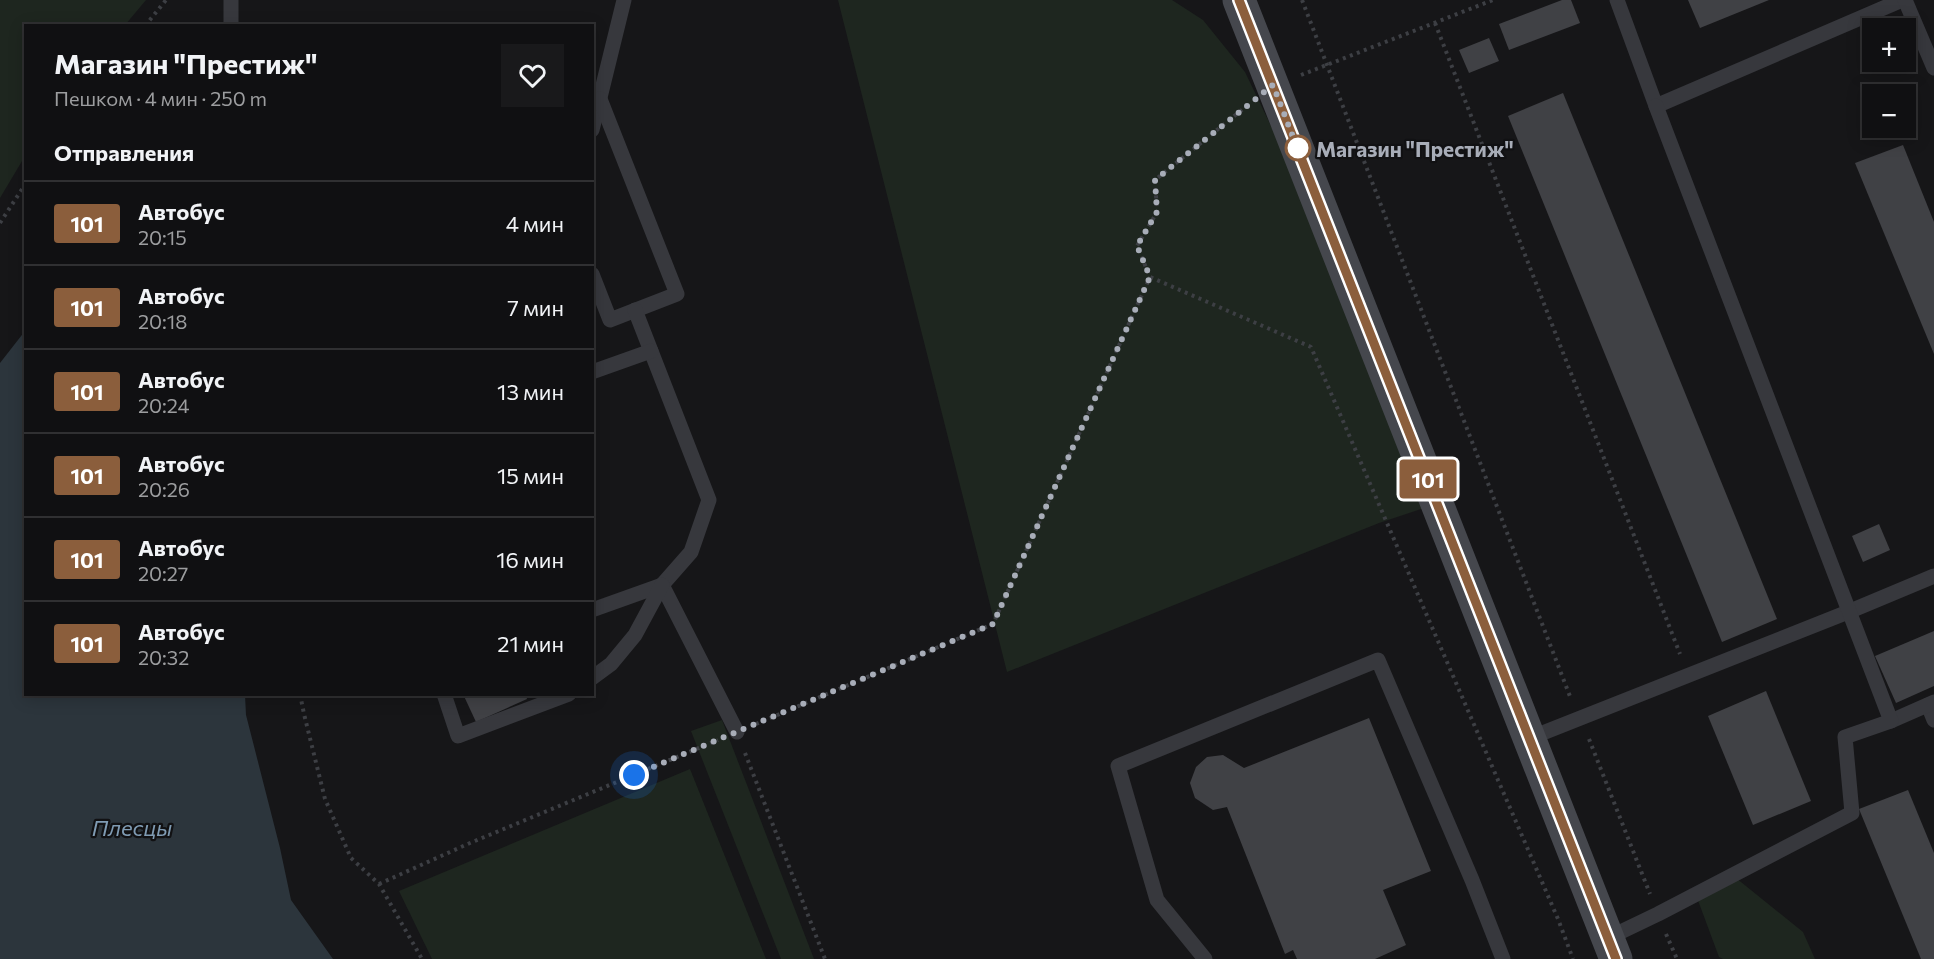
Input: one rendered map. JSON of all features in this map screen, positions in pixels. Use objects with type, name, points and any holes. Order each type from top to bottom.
[{"type":"street","points":[[1239,0],[1612,948]]},
{"type":"lane","points":[[231,0],[231,24]]},
{"type":"lane","points":[[594,122],[624,0]]},
{"type":"lane","points":[[1617,0],[1891,721]]},
{"type":"lane","points":[[1656,106],[1904,0],[1934,68]]},
{"type":"lane","points":[[594,279],[610,320],[677,294],[600,99]]},
{"type":"lane","points":[[594,677],[611,664],[635,635],[662,585],[691,552],[709,500],[635,310]]},
{"type":"lane","points":[[594,371],[651,351]]},
{"type":"lane","points":[[1530,738],[1934,576]]},
{"type":"lane","points":[[662,585],[737,732]]},
{"type":"lane","points":[[594,609],[662,585]]},
{"type":"lane","points":[[1205,959],[1156,900],[1118,766],[1378,660],[1472,880],[1503,959]]},
{"type":"lane","points":[[445,696],[458,736],[563,696]]},
{"type":"lane","points":[[1612,948],[1658,914],[1852,813],[1845,737],[1891,721],[1931,703],[1934,720]]},
{"type":"path","points":[[147,24],[166,0]]},
{"type":"path","points":[[1302,0],[1468,427],[1564,684],[1581,718],[1677,959]]},
{"type":"path","points":[[1493,0],[1273,85],[1155,180],[1157,212],[1137,246],[1150,277],[1311,347],[1554,908],[1573,959]]},
{"type":"path","points":[[1435,23],[1688,676]]},
{"type":"path","points":[[0,223],[24,186]]},
{"type":"path","points":[[380,884],[470,843],[993,624],[1150,277]]},
{"type":"path","points":[[300,696],[325,799],[351,858],[380,884],[422,959]]},
{"type":"path","points":[[737,732],[825,959]]},
{"type":"shaded area","points":[[0,0],[146,0],[126,24],[24,24],[24,158],[0,198]]},
{"type":"shaded area","points":[[838,0],[1172,0],[1203,20],[1245,72],[1316,219],[1436,504],[1379,523],[1007,672]]},
{"type":"shaded area","points":[[722,720],[814,959],[781,959],[691,731]]},
{"type":"shaded area","points":[[690,769],[766,959],[432,959],[399,891]]},
{"type":"shaded area","points":[[1736,878],[1803,932],[1815,959],[1723,959],[1719,957],[1696,895]]},
{"type":"water","name":"Плесцы","points":[[24,332],[24,696],[245,696],[246,715],[291,900],[333,959],[0,959],[0,363]]},
{"type":"building","points":[[1562,0],[1571,0],[1580,23],[1509,50],[1499,24]]},
{"type":"building","points":[[1688,0],[1769,0],[1700,28]]},
{"type":"building","points":[[1489,38],[1499,61],[1469,73],[1459,50]]},
{"type":"building","points":[[1563,93],[1777,619],[1722,642],[1508,116]]},
{"type":"building","points":[[1903,145],[1934,222],[1934,354],[1855,163]]},
{"type":"building","points":[[1879,524],[1890,550],[1863,562],[1852,536]]},
{"type":"building","points":[[1934,631],[1934,686],[1896,703],[1875,656]]},
{"type":"building","points":[[1766,691],[1811,801],[1753,825],[1708,716]]},
{"type":"building","points":[[464,696],[526,696],[527,699],[476,722]]},
{"type":"building","points":[[1369,718],[1431,871],[1383,890],[1406,945],[1375,959],[1297,959],[1293,950],[1285,954],[1227,807],[1213,810],[1195,798],[1190,783],[1196,767],[1207,757],[1223,755],[1244,768]]},
{"type":"building","points":[[1908,790],[1934,853],[1934,959],[1921,959],[1859,809]]},
{"type":"bus line","name":"101","points":[[1239,0],[1616,959]]},
{"type":"place","name":"Магазин \"Престиж\"","points":[[1298,148]]},
{"type":"route","points":[[634,775],[993,624],[1150,277],[1137,246],[1157,212],[1155,180],[1273,85],[1298,150],[1298,148]]}]
